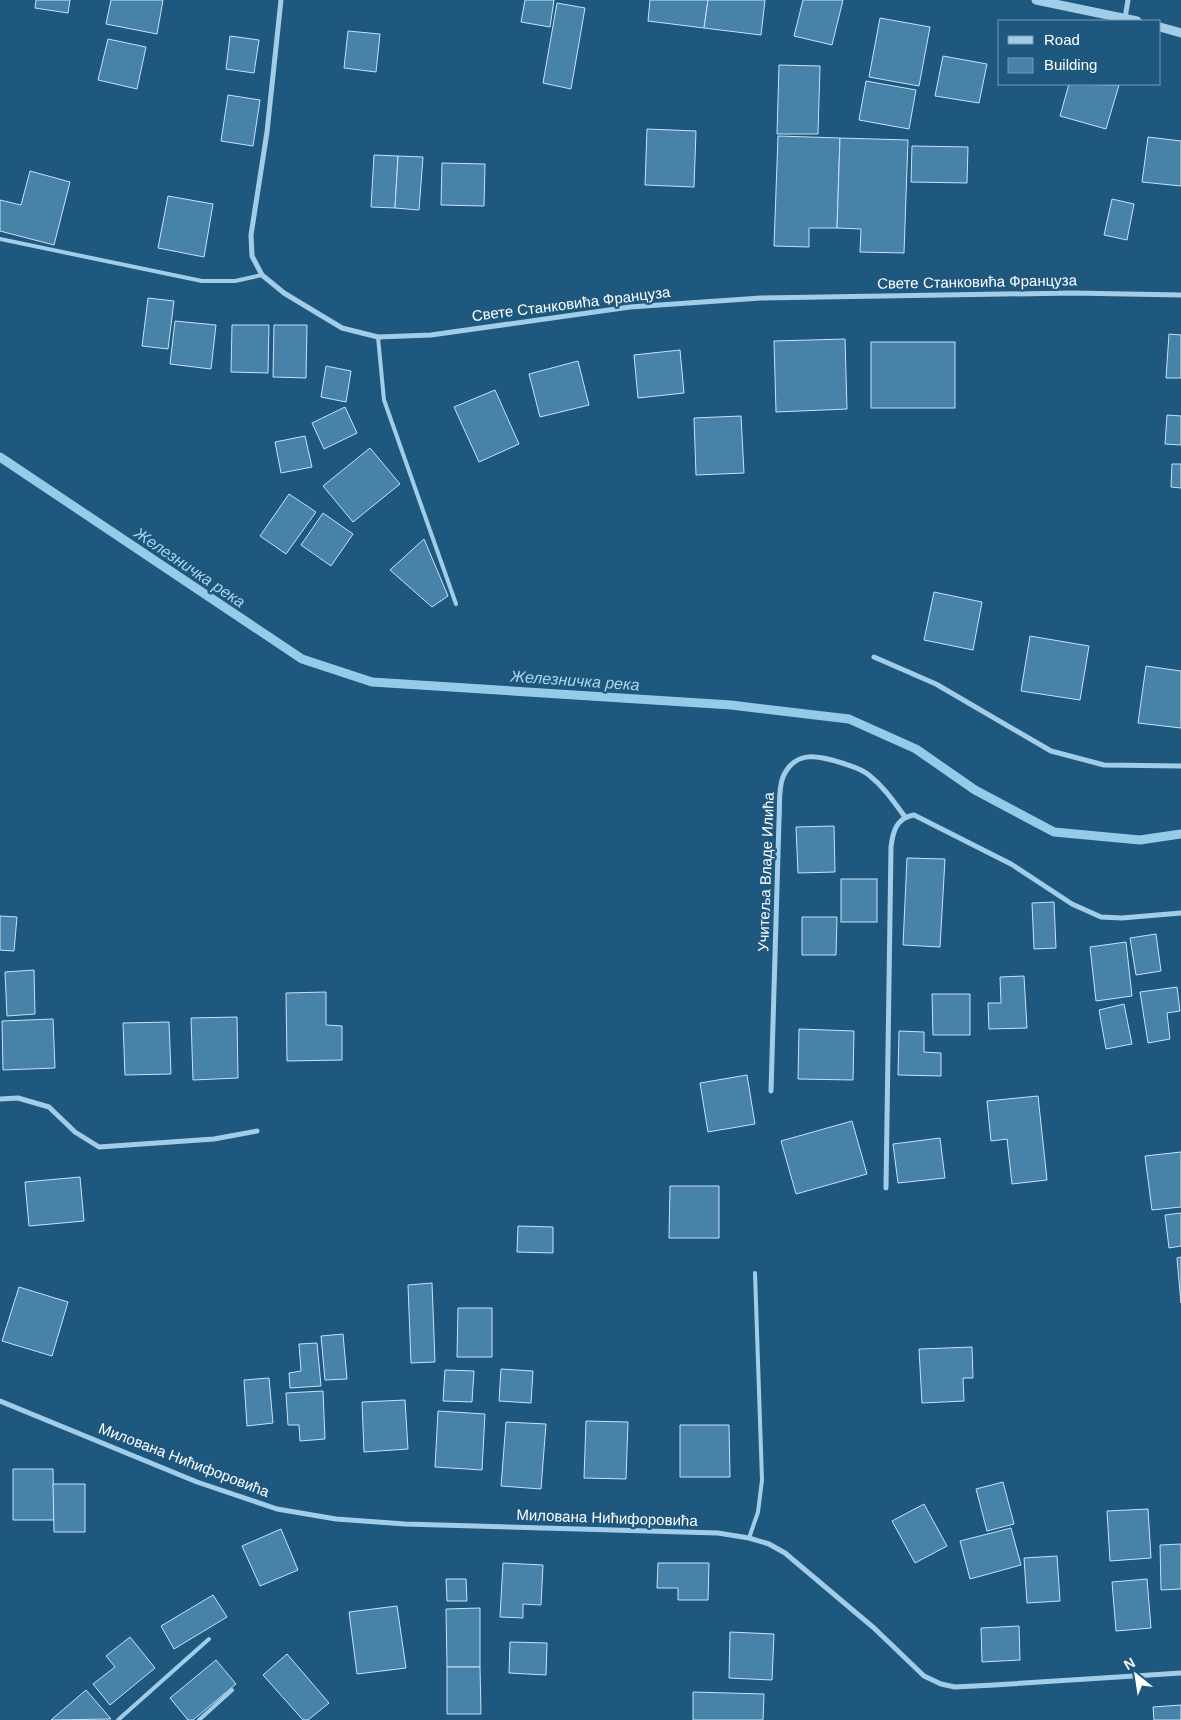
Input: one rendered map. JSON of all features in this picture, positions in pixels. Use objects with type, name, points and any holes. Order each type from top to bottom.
[{"type":"street","name":"Свете Станковића Француза","points":[[282,0],[267,132],[251,235],[252,256],[262,275],[284,293],[342,328],[378,337],[431,336],[630,307],[762,298],[1072,293],[1181,295]]},
{"type":"street","points":[[1036,0],[1133,20]]},
{"type":"street","points":[[1125,18],[1128,0]]},
{"type":"street","points":[[1161,27],[1181,32]]},
{"type":"street","points":[[874,657],[936,684],[1051,751],[1104,765],[1181,766]]},
{"type":"street","name":"Учитеља Владе Илића","points":[[771,1092],[779,820],[783,778],[792,765],[803,758],[818,755],[869,774],[905,817]]},
{"type":"street","points":[[886,1188],[891,847],[893,832],[897,824],[905,817],[914,815],[922,818],[1011,864],[1072,904],[1102,916],[1122,918],[1181,913]]},
{"type":"street","points":[[0,1099],[18,1098],[49,1107],[74,1132],[99,1147],[214,1139],[257,1131]]},
{"type":"street","name":"Милована Нићифоровића","points":[[0,1400],[197,1482],[277,1509],[336,1519],[405,1524],[718,1533],[750,1538],[769,1544],[785,1553],[874,1628],[924,1676],[941,1684],[955,1687],[984,1686],[1181,1673]]},
{"type":"lane","points":[[0,239],[202,280],[235,281],[262,275]]},
{"type":"lane","points":[[378,337],[384,400],[456,604]]},
{"type":"lane","points":[[750,1538],[758,1512],[762,1480],[755,1273]]},
{"type":"lane","points":[[118,1720],[209,1639]]},
{"type":"lane","points":[[199,1720],[232,1690]]},
{"type":"building","points":[[36,0],[70,0],[68,13],[35,8]]},
{"type":"building","points":[[111,0],[163,0],[157,34],[106,24]]},
{"type":"building","points":[[525,0],[554,0],[550,27],[521,22]]},
{"type":"building","points":[[650,0],[708,0],[704,28],[648,21]]},
{"type":"building","points":[[708,0],[765,0],[761,35],[704,28]]},
{"type":"building","points":[[803,0],[843,0],[832,45],[794,36]]},
{"type":"building","points":[[557,3],[585,8],[571,89],[543,83]]},
{"type":"building","points":[[880,18],[930,27],[919,86],[869,77]]},
{"type":"building","points":[[348,31],[380,34],[376,72],[344,68]]},
{"type":"building","points":[[230,36],[259,40],[254,73],[226,69]]},
{"type":"building","points":[[108,39],[146,47],[137,89],[98,80]]},
{"type":"building","points":[[943,56],[987,64],[979,103],[935,96]]},
{"type":"building","points":[[779,65],[820,66],[818,134],[777,134]]},
{"type":"building","points":[[866,81],[916,90],[909,129],[859,120]]},
{"type":"building","points":[[1069,85],[1119,85],[1106,129],[1060,116]]},
{"type":"building","points":[[228,95],[260,100],[253,146],[221,141]]},
{"type":"building","points":[[647,129],[696,131],[694,187],[645,185]]},
{"type":"building","points":[[778,136],[840,138],[837,228],[809,228],[809,247],[774,246]]},
{"type":"building","points":[[1148,137],[1181,141],[1181,186],[1142,182]]},
{"type":"building","points":[[840,138],[908,140],[904,253],[860,252],[861,229],[837,228]]},
{"type":"building","points":[[912,146],[968,147],[967,183],[911,182]]},
{"type":"building","points":[[374,155],[398,156],[395,208],[371,207]]},
{"type":"building","points":[[398,156],[423,157],[419,210],[395,208]]},
{"type":"building","points":[[442,163],[485,164],[484,206],[441,205]]},
{"type":"building","points":[[30,171],[70,182],[54,245],[0,231],[0,200],[21,205]]},
{"type":"building","points":[[168,196],[213,204],[204,257],[158,248]]},
{"type":"building","points":[[1112,199],[1134,204],[1127,240],[1104,235]]},
{"type":"building","points":[[148,298],[174,301],[168,349],[142,346]]},
{"type":"building","points":[[175,321],[216,325],[211,369],[170,364]]},
{"type":"building","points":[[232,325],[269,325],[268,373],[231,372]]},
{"type":"building","points":[[274,325],[307,325],[306,378],[273,377]]},
{"type":"building","points":[[1169,334],[1181,335],[1181,378],[1166,378]]},
{"type":"building","points":[[845,339],[847,409],[776,412],[774,341]]},
{"type":"building","points":[[871,342],[955,342],[955,408],[871,408]]},
{"type":"building","points":[[680,350],[684,393],[638,398],[634,355]]},
{"type":"building","points":[[578,361],[589,405],[540,417],[529,374]]},
{"type":"building","points":[[326,366],[351,371],[346,402],[321,397]]},
{"type":"building","points":[[495,390],[519,444],[479,462],[454,407]]},
{"type":"building","points":[[345,407],[357,433],[324,449],[312,423]]},
{"type":"building","points":[[1167,415],[1181,416],[1181,445],[1165,444]]},
{"type":"building","points":[[741,416],[744,473],[696,475],[694,418]]},
{"type":"building","points":[[305,436],[312,467],[281,473],[275,442]]},
{"type":"building","points":[[370,448],[400,484],[353,522],[323,486]]},
{"type":"building","points":[[1172,464],[1181,464],[1181,488],[1171,487]]},
{"type":"building","points":[[289,494],[316,512],[286,554],[260,536]]},
{"type":"building","points":[[323,513],[353,534],[331,566],[301,545]]},
{"type":"building","points":[[424,539],[448,596],[432,607],[390,570]]},
{"type":"building","points":[[934,592],[982,602],[973,650],[924,640]]},
{"type":"building","points":[[1030,636],[1089,646],[1080,700],[1021,691]]},
{"type":"building","points":[[1146,666],[1181,671],[1181,728],[1138,723]]},
{"type":"building","points":[[834,826],[835,872],[798,873],[796,827]]},
{"type":"building","points":[[907,858],[945,859],[940,947],[903,945]]},
{"type":"building","points":[[841,879],[877,879],[877,922],[841,922]]},
{"type":"building","points":[[1054,902],[1056,948],[1034,949],[1032,903]]},
{"type":"building","points":[[0,916],[17,917],[14,951],[0,950]]},
{"type":"building","points":[[802,917],[837,917],[836,955],[802,955]]},
{"type":"building","points":[[1156,934],[1161,971],[1136,975],[1130,938]]},
{"type":"building","points":[[1126,942],[1132,996],[1096,1001],[1090,947]]},
{"type":"building","points":[[34,970],[35,1014],[7,1016],[5,972]]},
{"type":"building","points":[[1024,976],[1027,1028],[989,1029],[988,1003],[1001,1003],[1000,977]]},
{"type":"building","points":[[1177,987],[1180,1011],[1167,1013],[1170,1039],[1148,1043],[1140,992]]},
{"type":"building","points":[[326,992],[326,1025],[342,1026],[342,1060],[287,1061],[286,993]]},
{"type":"building","points":[[932,994],[970,994],[970,1035],[933,1035]]},
{"type":"building","points":[[1124,1004],[1132,1044],[1106,1049],[1099,1010]]},
{"type":"building","points":[[237,1017],[238,1078],[193,1080],[191,1018]]},
{"type":"building","points":[[53,1019],[55,1068],[3,1070],[2,1021]]},
{"type":"building","points":[[169,1022],[171,1074],[125,1075],[123,1023]]},
{"type":"building","points":[[799,1029],[854,1031],[853,1080],[798,1079]]},
{"type":"building","points":[[899,1031],[924,1032],[924,1052],[941,1053],[941,1076],[898,1075]]},
{"type":"building","points":[[747,1075],[755,1124],[708,1132],[700,1083]]},
{"type":"building","points":[[1038,1096],[1047,1180],[1012,1184],[1007,1139],[991,1141],[987,1101]]},
{"type":"building","points":[[852,1121],[867,1174],[796,1194],[781,1141]]},
{"type":"building","points":[[940,1138],[945,1178],[898,1183],[893,1144]]},
{"type":"building","points":[[1181,1152],[1181,1207],[1152,1210],[1145,1156]]},
{"type":"building","points":[[80,1177],[84,1221],[29,1226],[25,1182]]},
{"type":"building","points":[[670,1186],[719,1186],[719,1238],[669,1238]]},
{"type":"building","points":[[1181,1213],[1181,1246],[1169,1248],[1165,1215]]},
{"type":"building","points":[[518,1226],[553,1227],[553,1253],[517,1252]]},
{"type":"building","points":[[1181,1257],[1181,1303],[1177,1258]]},
{"type":"building","points":[[432,1283],[435,1362],[411,1363],[408,1285]]},
{"type":"building","points":[[19,1287],[68,1302],[52,1356],[2,1341]]},
{"type":"building","points":[[458,1308],[492,1308],[492,1357],[457,1357]]},
{"type":"building","points":[[343,1334],[347,1379],[325,1380],[321,1336]]},
{"type":"building","points":[[317,1343],[321,1386],[290,1388],[289,1373],[301,1371],[299,1344]]},
{"type":"building","points":[[972,1347],[973,1378],[963,1378],[964,1401],[922,1403],[919,1349]]},
{"type":"building","points":[[501,1369],[533,1371],[531,1403],[499,1401]]},
{"type":"building","points":[[445,1370],[474,1371],[472,1402],[443,1401]]},
{"type":"building","points":[[269,1378],[273,1423],[247,1426],[244,1380]]},
{"type":"building","points":[[323,1391],[325,1439],[300,1441],[299,1425],[288,1425],[286,1393]]},
{"type":"building","points":[[405,1400],[408,1449],[364,1452],[362,1402]]},
{"type":"building","points":[[438,1411],[485,1414],[482,1470],[435,1467]]},
{"type":"building","points":[[586,1421],[628,1422],[626,1479],[584,1478]]},
{"type":"building","points":[[506,1422],[546,1424],[541,1489],[501,1486]]},
{"type":"building","points":[[680,1425],[729,1425],[730,1477],[680,1477]]},
{"type":"building","points":[[13,1469],[53,1469],[54,1520],[13,1520]]},
{"type":"building","points":[[1003,1482],[1014,1524],[987,1531],[976,1489]]},
{"type":"building","points":[[53,1484],[85,1484],[85,1532],[54,1532]]},
{"type":"building","points":[[924,1504],[947,1546],[915,1563],[892,1521]]},
{"type":"building","points":[[1148,1509],[1151,1558],[1110,1561],[1107,1511]]},
{"type":"building","points":[[1011,1528],[1021,1565],[970,1579],[960,1541]]},
{"type":"building","points":[[281,1529],[298,1570],[260,1586],[242,1546]]},
{"type":"building","points":[[1181,1544],[1181,1589],[1161,1590],[1160,1545]]},
{"type":"building","points":[[1057,1556],[1060,1601],[1027,1603],[1024,1558]]},
{"type":"building","points":[[503,1563],[543,1565],[541,1605],[523,1604],[523,1618],[500,1617]]},
{"type":"building","points":[[658,1563],[709,1563],[708,1600],[678,1600],[678,1588],[657,1588]]},
{"type":"building","points":[[446,1579],[466,1579],[467,1601],[447,1601]]},
{"type":"building","points":[[1147,1579],[1151,1628],[1116,1631],[1112,1582]]},
{"type":"building","points":[[213,1595],[227,1617],[174,1649],[161,1626]]},
{"type":"building","points":[[397,1606],[406,1668],[357,1674],[349,1612]]},
{"type":"building","points":[[480,1608],[480,1667],[447,1667],[446,1609]]},
{"type":"building","points":[[1019,1626],[1020,1660],[982,1662],[981,1628]]},
{"type":"building","points":[[730,1632],[774,1634],[772,1680],[729,1678]]},
{"type":"building","points":[[130,1637],[155,1668],[110,1705],[93,1684],[115,1667],[106,1656]]},
{"type":"building","points":[[510,1642],[547,1643],[546,1675],[509,1673]]},
{"type":"building","points":[[287,1654],[329,1703],[308,1720],[303,1720],[263,1675]]},
{"type":"building","points":[[216,1660],[236,1684],[193,1720],[188,1720],[170,1698]]},
{"type":"building","points":[[447,1667],[480,1667],[481,1714],[447,1714]]},
{"type":"building","points":[[86,1690],[111,1719],[51,1720]]},
{"type":"building","points":[[693,1692],[764,1694],[763,1720],[693,1720]]},
{"type":"building","points":[[1181,1705],[1181,1720],[1154,1720],[1153,1707]]},
{"type":"waterway","name":"Железничка река","points":[[0,457],[302,659],[372,682],[731,705],[849,719],[916,749],[975,790],[1054,832],[1140,840],[1181,834]]}]
